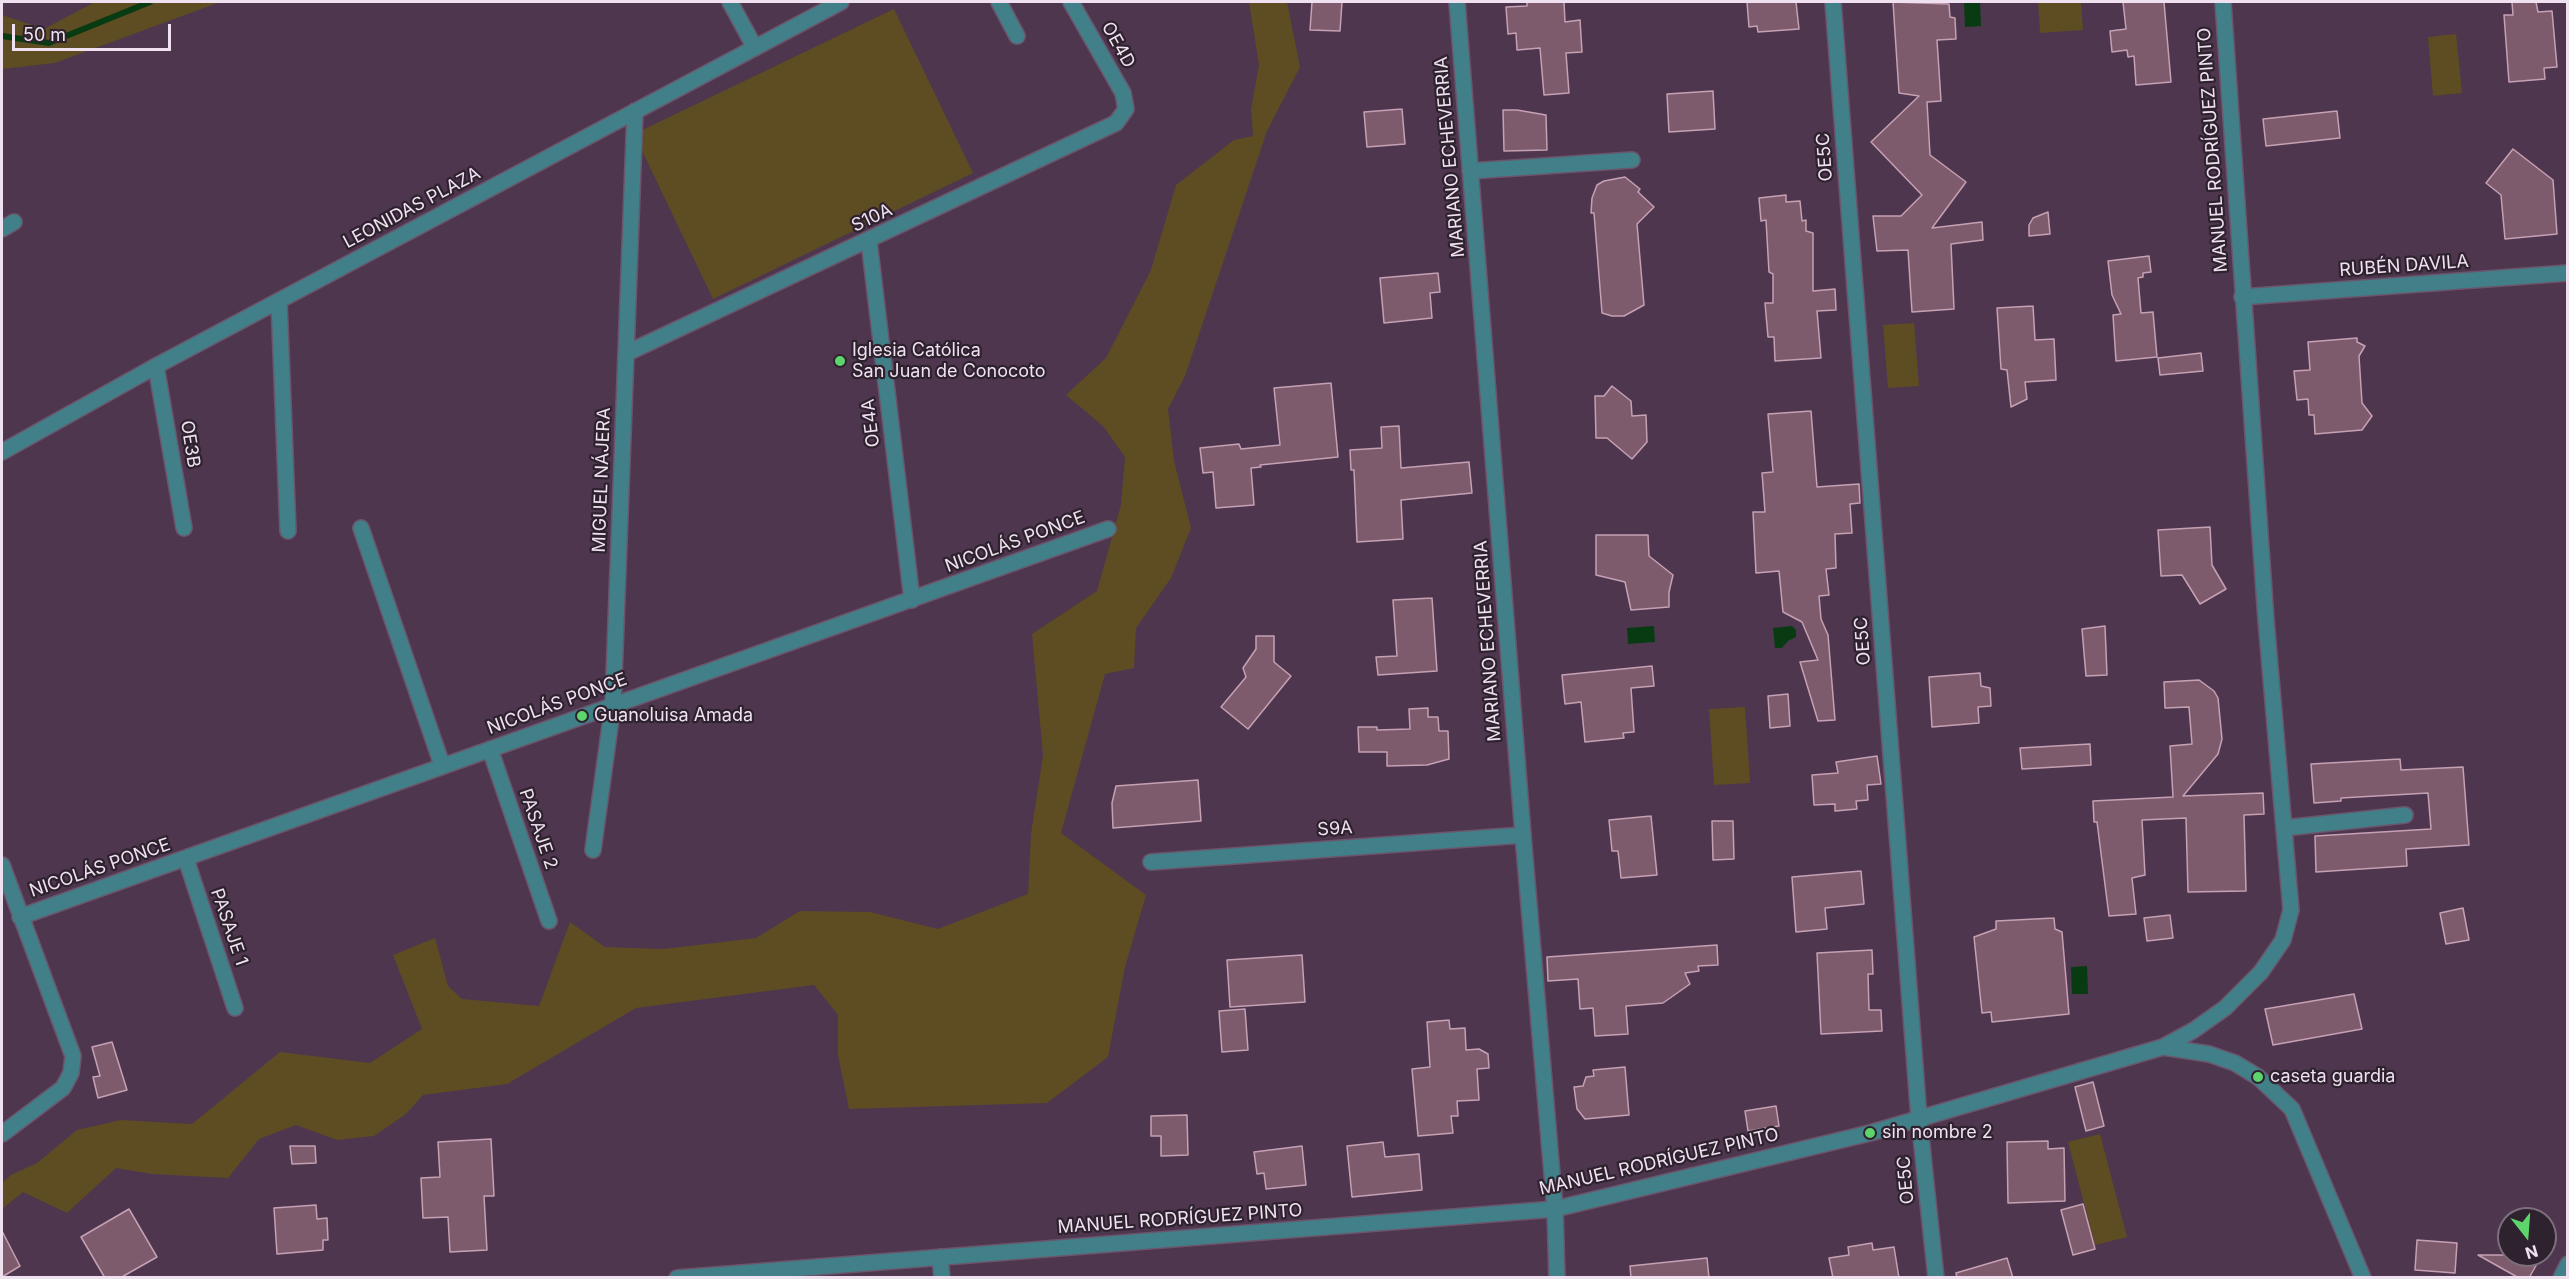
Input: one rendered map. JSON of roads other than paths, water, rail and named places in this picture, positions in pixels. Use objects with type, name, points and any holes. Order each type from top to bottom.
[{"type":"street","points":[[730,2],[755,48]]},
{"type":"street","name":"LEONIDAS PLAZA","points":[[2,452],[156,366],[841,2]]},
{"type":"street","points":[[999,2],[1017,36]]},
{"type":"street","name":"OE4D","points":[[1071,2],[1123,93],[1126,109]]},
{"type":"street","name":"MARIANO ECHEVERRIA","points":[[1457,2],[1522,835],[1555,1209],[1557,1278]]},
{"type":"street","name":"OE5C","points":[[1833,2],[1919,1118],[1936,1278]]},
{"type":"street","name":"MANUEL RODRÍGUEZ PINTO","points":[[677,1278],[1555,1209],[1870,1133],[2163,1047],[2194,1030],[2224,1008],[2261,972],[2283,940],[2291,909],[2242,297],[2223,2]]},
{"type":"street","name":"S10A","points":[[627,353],[1116,123],[1126,109]]},
{"type":"street","name":"MIGUEL NÁJERA","points":[[593,850],[613,704],[635,111]]},
{"type":"street","points":[[1470,171],[1632,160]]},
{"type":"street","name":"OE4A","points":[[869,241],[912,600]]},
{"type":"street","name":"RUBÉN DAVILA","points":[[2242,297],[2568,273]]},
{"type":"street","points":[[279,301],[288,531]]},
{"type":"street","name":"OE3B","points":[[156,366],[184,528]]},
{"type":"street","points":[[361,528],[442,765]]},
{"type":"street","name":"NICOLÁS PONCE","points":[[20,917],[1108,529]]},
{"type":"street","name":"PASAJE 2","points":[[490,749],[549,921]]},
{"type":"street","points":[[2284,828],[2405,815]]},
{"type":"street","name":"S9A","points":[[1151,862],[1522,835]]},
{"type":"street","name":"PASAJE 1","points":[[186,859],[236,1008]]},
{"type":"street","points":[[2,865],[73,1056],[71,1073],[63,1088],[2,1134]]},
{"type":"street","name":"MANUEL RODRÍGUEZ PINTO","points":[[2163,1047],[2209,1054],[2235,1063],[2258,1077],[2292,1109],[2363,1278]]},
{"type":"street","points":[[940,1257],[942,1278]]},
{"type":"street","points":[[2561,1278],[2568,1264]]},
{"type":"waterway","points":[[2,36],[49,43],[150,2]]},
{"type":"place","name":"Iglesia Católica San Juan de Conocoto","points":[[840,361]]},
{"type":"place","name":"Guanoluisa Amada","points":[[582,716]]},
{"type":"place","name":"caseta guardia","points":[[2258,1077]]},
{"type":"place","name":"sin nombre 2","points":[[1870,1133]]}]
